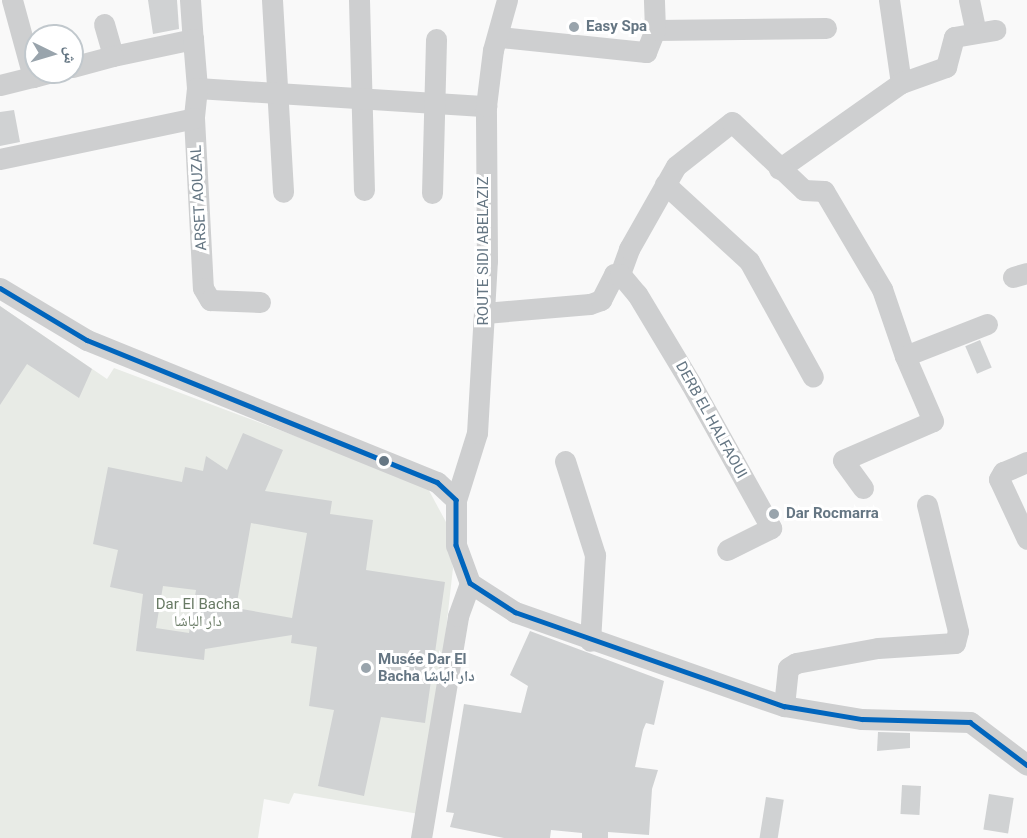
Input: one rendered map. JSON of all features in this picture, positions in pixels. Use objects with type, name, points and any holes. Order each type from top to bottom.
[{"type":"street","points":[[12,0],[24,29]]},
{"type":"street","name":"ARSET AOUZAL","points":[[190,0],[197,88],[194,118],[203,288],[210,300],[260,302]]},
{"type":"street","points":[[272,0],[283,192]]},
{"type":"street","points":[[359,0],[358,95],[364,109],[364,190]]},
{"type":"street","name":"ROUTE SIDI ABELAZIZ","points":[[470,583],[456,545],[456,500],[477,433],[485,313],[486,106],[493,50],[500,37],[507,0]]},
{"type":"street","points":[[500,37],[636,54],[649,51],[655,30],[654,0]]},
{"type":"street","points":[[889,0],[901,83]]},
{"type":"street","points":[[779,169],[901,83],[946,67],[952,39],[985,31],[969,0]]},
{"type":"street","points":[[104,24],[113,56]]},
{"type":"street","points":[[655,30],[826,28]]},
{"type":"street","points":[[84,64],[193,39]]},
{"type":"street","points":[[432,193],[436,39]]},
{"type":"street","points":[[0,85],[24,79]]},
{"type":"street","points":[[197,88],[358,95],[486,106]]},
{"type":"street","points":[[0,159],[194,118]]},
{"type":"street","points":[[485,313],[590,304],[601,300],[614,274],[620,274],[676,166],[732,122],[779,169],[807,193],[824,191],[882,289],[905,356],[933,421],[843,460],[863,488]]},
{"type":"street","points":[[665,184],[749,261],[813,377]]},
{"type":"street","name":"DERB EL HALFAOUI","points":[[620,274],[637,294],[691,384],[771,528],[727,550]]},
{"type":"street","points":[[0,288],[87,340],[413,470],[442,486],[456,500]]},
{"type":"street","points":[[905,356],[987,324]]},
{"type":"street","points":[[565,461],[595,555],[590,641]]},
{"type":"street","points":[[1027,462],[1003,472],[999,479],[1027,539]]},
{"type":"street","points":[[784,706],[788,668],[796,663],[878,648],[955,642],[958,631],[927,505]]},
{"type":"street","points":[[422,838],[458,615],[470,583],[515,612],[590,641],[784,706],[862,719],[970,722],[1027,765]]},
{"type":"green space","name":"Dar El Bacha دار الباشا","points":[[0,306],[107,379],[114,368],[426,485],[446,522],[453,568],[425,815],[294,793],[289,804],[264,799],[258,838],[0,838]]},
{"type":"building","points":[[148,0],[177,0],[179,29],[153,34]]},
{"type":"building","points":[[14,110],[20,142],[0,146],[0,112]]},
{"type":"building","points":[[0,306],[92,369],[79,398],[27,364],[0,405]]},
{"type":"building","points":[[980,340],[992,368],[977,374],[965,346]]},
{"type":"building","points":[[243,433],[283,450],[265,491],[332,501],[330,514],[373,520],[366,570],[445,582],[425,723],[381,717],[364,796],[318,786],[334,710],[309,706],[317,647],[291,643],[292,635],[205,649],[204,660],[136,651],[143,594],[110,587],[118,550],[93,544],[108,467],[182,482],[185,467],[203,471],[206,456],[227,470]],"holes":[[[251,523],[307,533],[292,618],[236,608]],[[163,586],[196,590],[189,633],[156,628]]]},
{"type":"building","points":[[530,631],[664,681],[654,725],[646,723],[635,767],[658,770],[652,789],[649,835],[608,832],[608,838],[582,838],[582,833],[551,830],[550,838],[504,838],[450,827],[454,813],[446,812],[464,704],[521,713],[528,686],[510,675]]},
{"type":"building","points":[[878,732],[910,733],[910,748],[877,751]]},
{"type":"building","points":[[902,785],[921,786],[919,815],[900,814]]},
{"type":"building","points":[[989,794],[1014,798],[1008,833],[983,830]]},
{"type":"building","points":[[766,797],[784,800],[778,838],[760,838]]},
{"type":"transit line","points":[[0,288],[87,340],[437,482],[456,500],[456,545],[470,583],[515,612],[784,706],[862,719],[970,722],[1027,765]]},
{"type":"place","name":"Easy Spa","points":[[574,27]]},
{"type":"place","name":"Dar Rocmarra","points":[[774,514]]},
{"type":"place","name":"Musée Dar El Bacha دار الباشا","points":[[366,668]]}]
